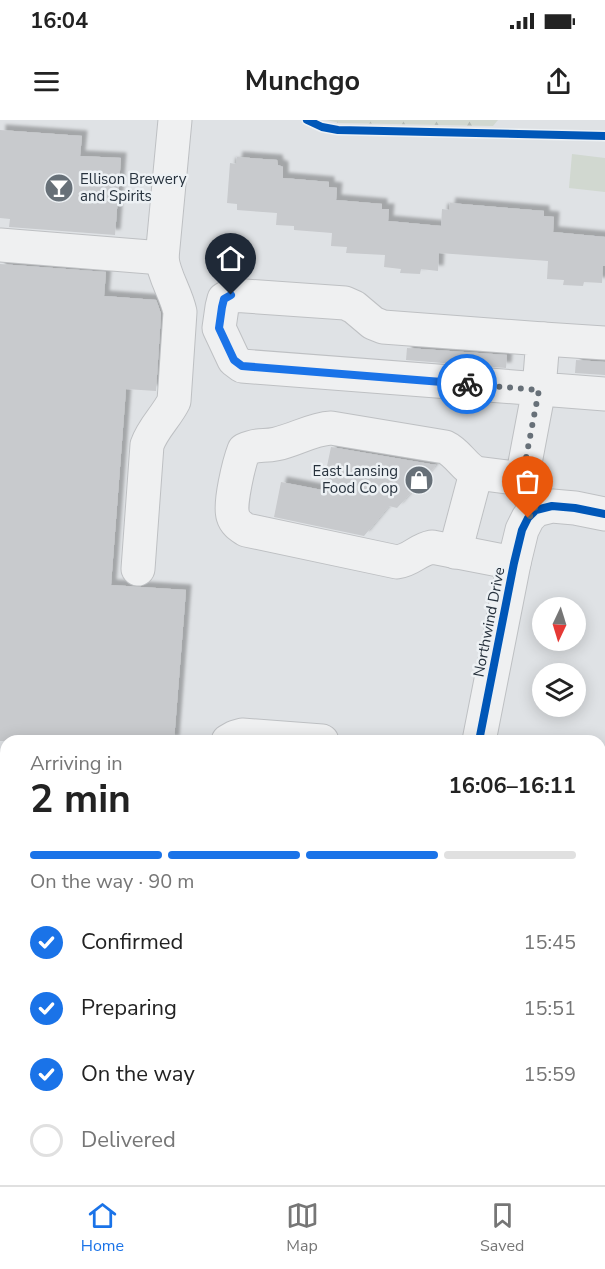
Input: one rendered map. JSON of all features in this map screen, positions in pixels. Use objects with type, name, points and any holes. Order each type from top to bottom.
[{"type":"street","points":[[138,569],[147,445],[151,434],[174,401],[180,312],[178,299],[162,258],[175,120]]},
{"type":"street","points":[[0,245],[162,258]]},
{"type":"street","points":[[605,343],[383,327],[373,324],[354,307],[345,303],[231,295],[224,299],[219,328],[234,360],[242,366],[605,394]]},
{"type":"street","points":[[543,339],[539,390],[522,479],[536,510],[552,506],[605,514]]},
{"type":"street","points":[[514,563],[432,547],[423,549],[406,561],[397,562],[246,530],[233,518],[232,509],[244,450],[252,446],[275,444],[320,429],[332,428],[445,447],[452,450],[470,470],[476,473],[522,479]]},
{"type":"street","points":[[455,552],[476,473]]},
{"type":"street","name":"Northwind Drive","points":[[480,735],[522,530],[528,518],[536,510]]},
{"type":"green space","points":[[326,120],[498,120],[493,126],[340,123]]},
{"type":"green space","points":[[572,154],[605,158],[605,192],[569,188]]},
{"type":"building","name":"Ellison Brewery and Spirits","points":[[0,130],[82,136],[80,156],[121,158],[115,235],[9,227],[10,219],[0,218]]},
{"type":"building","points":[[237,157],[277,160],[278,165],[283,167],[283,178],[329,182],[329,187],[337,188],[336,200],[382,204],[382,209],[389,209],[388,221],[441,226],[442,209],[449,210],[450,203],[544,211],[544,216],[554,217],[553,232],[605,237],[605,266],[603,266],[602,283],[584,282],[583,286],[563,285],[564,280],[547,279],[548,261],[439,253],[438,271],[421,269],[420,274],[400,273],[401,269],[384,267],[385,255],[346,253],[347,247],[331,246],[332,233],[294,230],[294,226],[276,225],[277,213],[237,210],[237,204],[227,203],[230,163],[236,164]]},
{"type":"building","points":[[0,264],[106,272],[104,296],[156,300],[161,314],[156,391],[126,389],[111,585],[186,590],[174,735],[0,735]]},
{"type":"building","points":[[407,348],[507,355],[506,368],[406,360]]},
{"type":"building","points":[[576,360],[605,362],[605,375],[575,373]]},
{"type":"building","points":[[331,447],[436,465],[397,508],[389,506],[364,536],[274,517],[281,482],[322,490]]},
{"type":"cycle path","points":[[307,120],[322,127],[338,130],[605,136]]},
{"type":"cycle path","points":[[480,735],[514,563],[522,530],[528,518],[536,510],[552,506],[605,514]]},
{"type":"way so far","points":[[467,384],[539,390],[522,479],[536,510],[528,518]]},
{"type":"place","name":"Ellison Brewery and Spirits","points":[[59,188]]},
{"type":"place","name":"East Lansing Food Co op","points":[[419,480]]},
{"type":"route","points":[[231,295],[224,299],[219,328],[234,360],[242,366],[467,384]]}]
